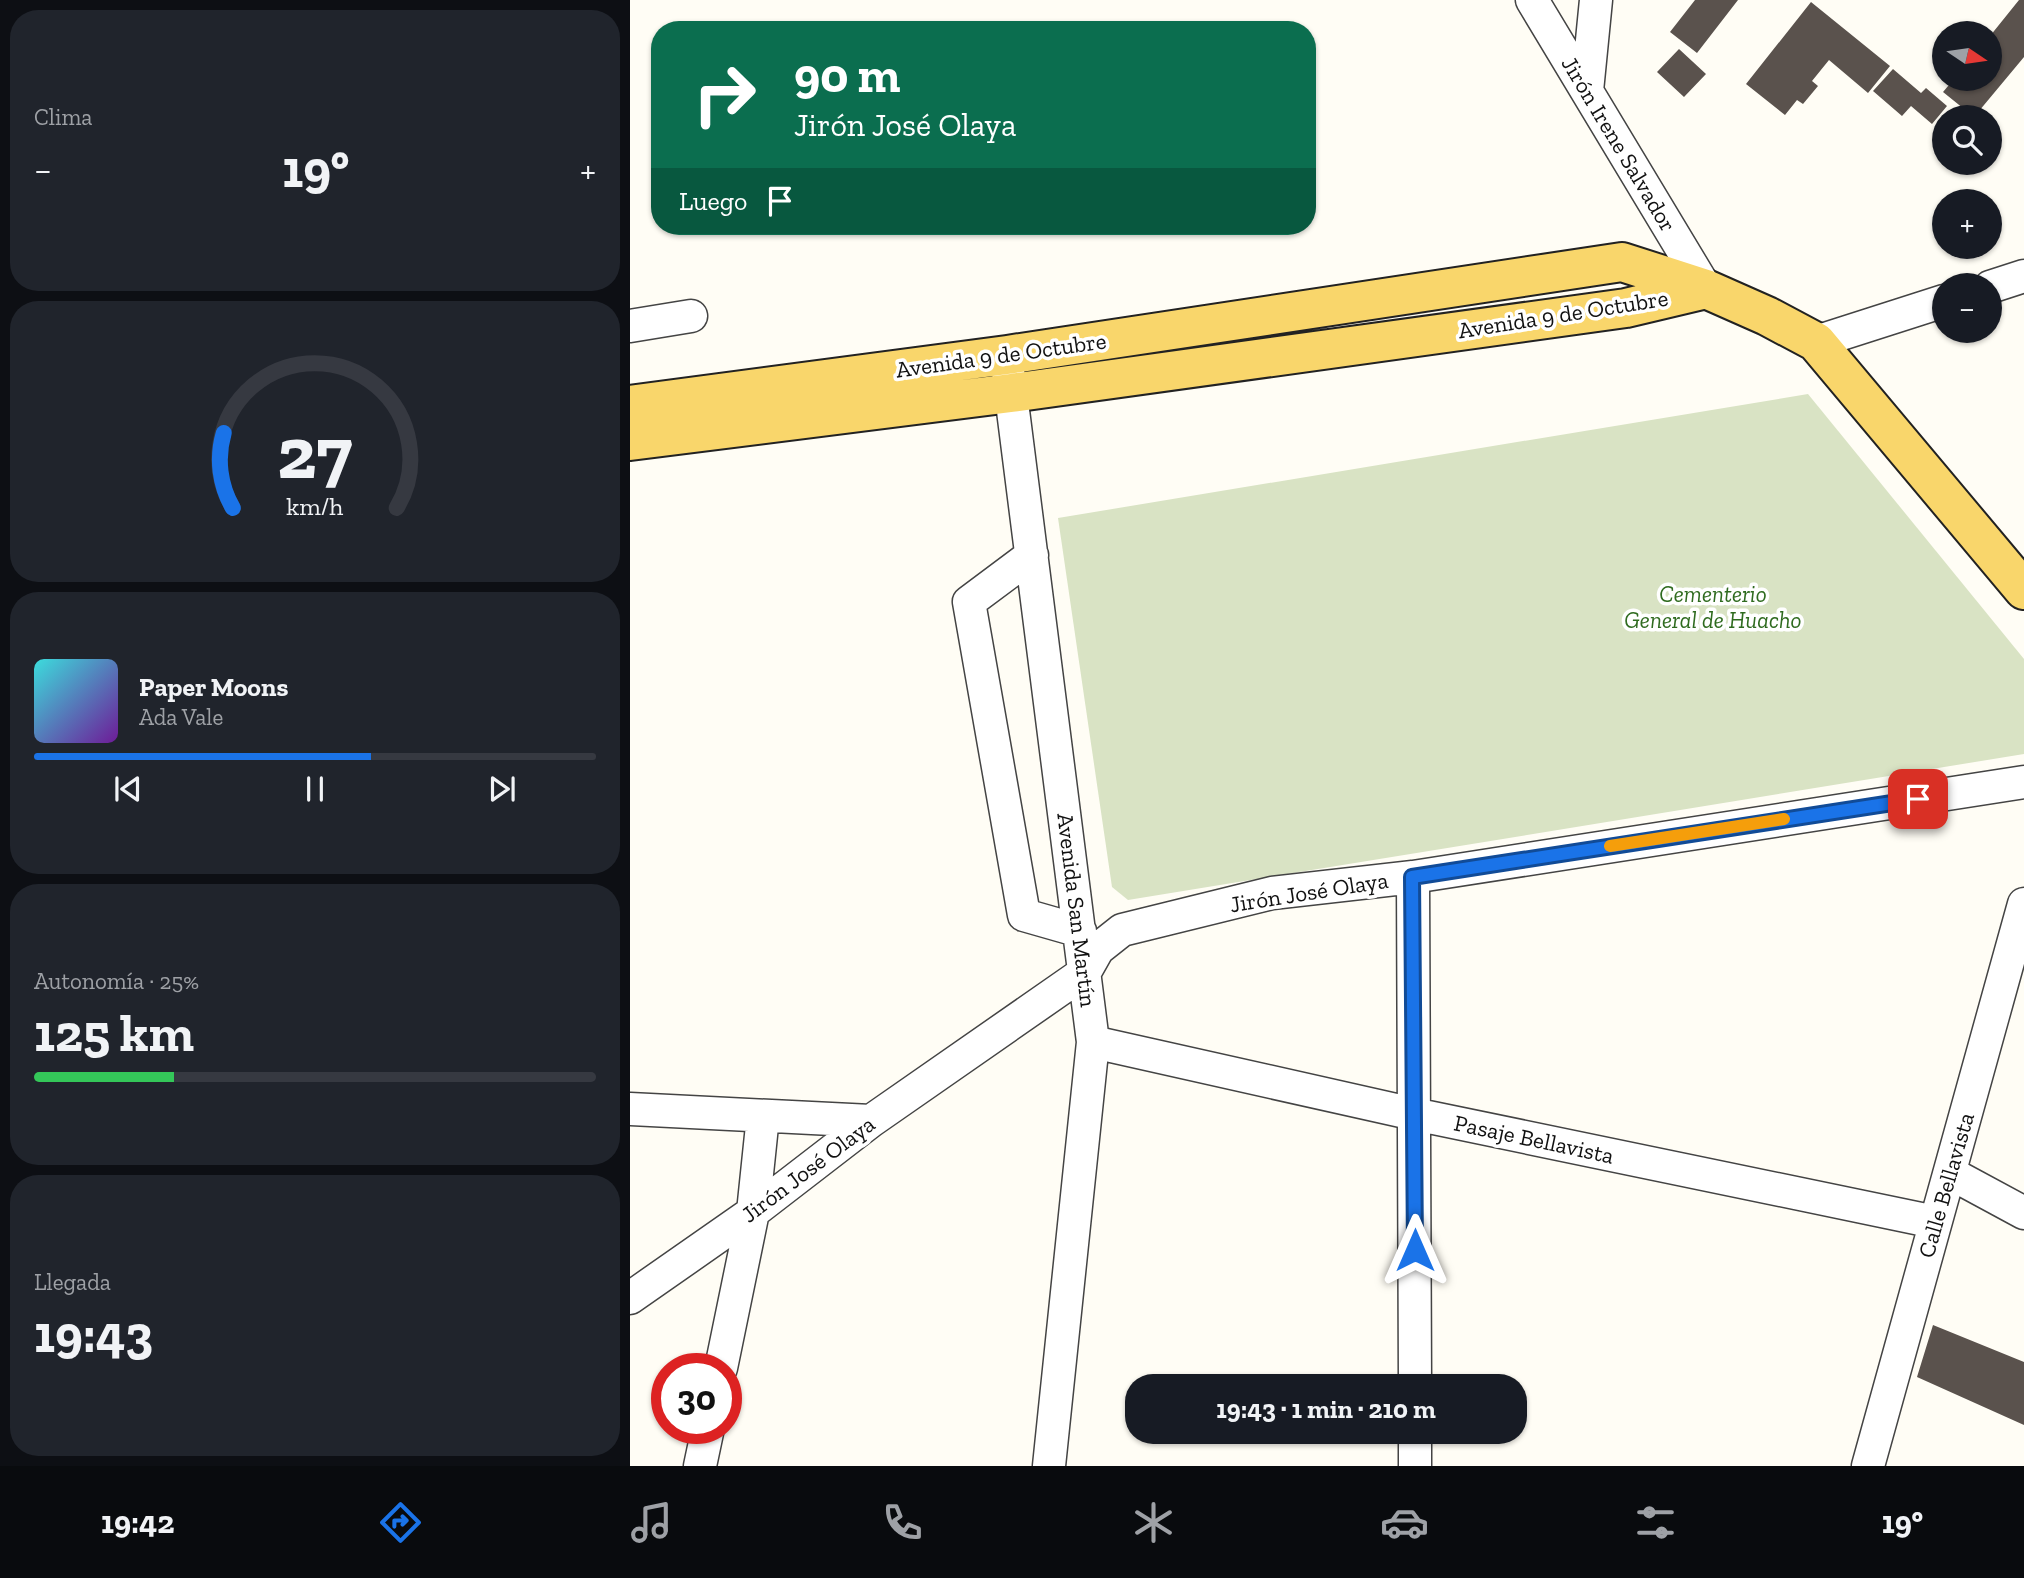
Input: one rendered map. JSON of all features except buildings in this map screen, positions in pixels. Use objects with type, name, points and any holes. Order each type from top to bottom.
[{"type":"main road","name":"Avenida 9 de Octubre","points":[[630,405],[1007,355],[1622,262],[1706,289]]},
{"type":"main road","points":[[1706,289],[1767,316],[1815,342],[2024,590]]},
{"type":"main road","name":"Avenida 9 de Octubre","points":[[630,441],[1011,393],[1626,308],[1706,289]]},
{"type":"street","name":"Jirón Irene Salvador","points":[[1532,0],[1706,289]]},
{"type":"street","points":[[1587,91],[1596,0]]},
{"type":"street","points":[[2002,282],[2024,276]]},
{"type":"street","points":[[1815,342],[1932,305]]},
{"type":"street","points":[[630,326],[691,316]]},
{"type":"street","name":"Avenida San Martín","points":[[1007,355],[1093,1042],[1048,1466]]},
{"type":"street","points":[[1032,555],[969,602],[1024,915],[1080,931]]},
{"type":"street","name":"Jirón José Olaya","points":[[630,1298],[753,1212],[871,1121],[1085,972],[1098,949],[1122,930],[1272,893],[1412,877],[2024,782]]},
{"type":"street","points":[[1412,877],[1415,1374]]},
{"type":"street","name":"Calle Bellavista","points":[[1868,1466],[2024,904]]},
{"type":"street","name":"Pasaje Bellavista","points":[[1093,1042],[1414,1114],[1935,1222]]},
{"type":"street","points":[[630,1110],[871,1121]]},
{"type":"street","points":[[724,1353],[753,1212],[763,1116]]},
{"type":"street","points":[[1950,1173],[2024,1213]]},
{"type":"street","points":[[701,1466],[705,1444]]},
{"type":"street","points":[[1415,1444],[1415,1466]]},
{"type":"green space","name":"Cementerio General de Huacho","points":[[1808,394],[2024,659],[2024,754],[1128,900],[1112,887],[1058,518]]},
{"type":"slow traffic","points":[[1610,846],[1784,819]]},
{"type":"route","points":[[1415,1250],[1412,877],[1918,799]]}]
